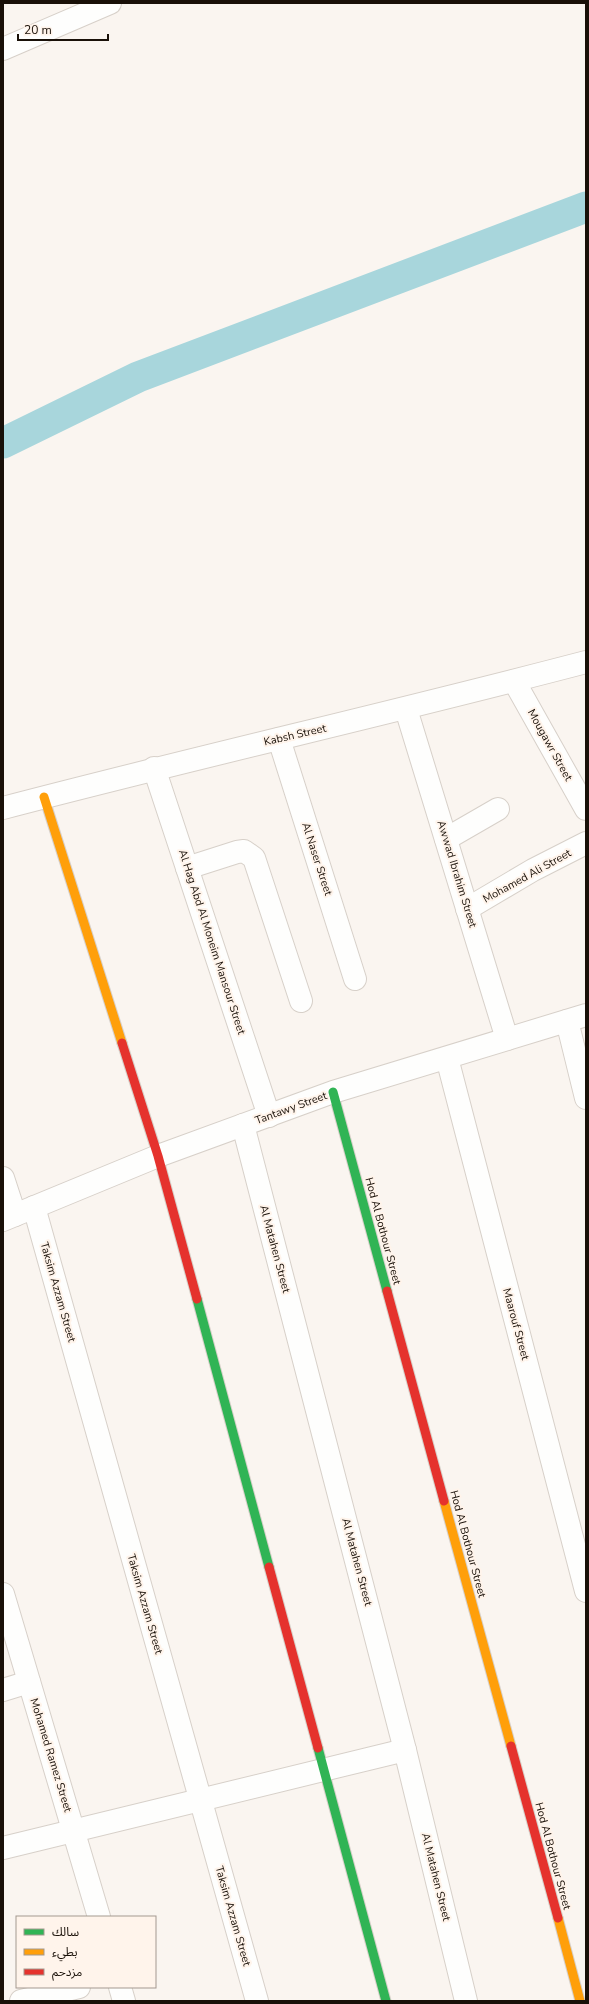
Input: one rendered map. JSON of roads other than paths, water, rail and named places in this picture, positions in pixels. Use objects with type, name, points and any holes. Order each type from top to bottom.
[{"type":"street","points":[[3,49],[110,3]]},
{"type":"street","name":"Kabsh Street","points":[[3,808],[154,768],[406,708],[586,662]]},
{"type":"street","name":"Mougawr Street","points":[[514,681],[586,809]]},
{"type":"street","name":"Awwad Ibrahim Street","points":[[406,708],[507,1039]]},
{"type":"street","name":"Al Naser Street","points":[[279,739],[355,979]]},
{"type":"street","name":"Al Hag Abd Al Moneim Mansour Street","points":[[154,768],[269,1116]]},
{"type":"street","points":[[44,797],[158,1156],[386,2001]]},
{"type":"street","points":[[446,839],[498,809]]},
{"type":"street","name":"Mohamed Ali Street","points":[[467,909],[533,870],[586,843]]},
{"type":"street","points":[[187,868],[237,852],[244,851],[254,858],[301,1001]]},
{"type":"street","points":[[576,1018],[586,1098]]},
{"type":"street","name":"Tantawy Street","points":[[17,1214],[158,1156],[333,1092],[576,1018]]},
{"type":"street","name":"Maarouf Street","points":[[447,1058],[586,1591]]},
{"type":"street","name":"Hod Al Bothour Street","points":[[333,1092],[580,2001]]},
{"type":"street","name":"Al Matahen Street","points":[[243,1125],[405,1750],[466,2001]]},
{"type":"street","name":"Taksim Azzam Street","points":[[3,1178],[17,1214],[200,1800],[257,2001]]},
{"type":"street","name":"Mohamed Ramez Street","points":[[3,1594],[99,1916]]},
{"type":"street","points":[[3,1690],[30,1682]]},
{"type":"street","points":[[3,1848],[405,1750]]},
{"type":"street","points":[[21,2001],[74,1988]]},
{"type":"street","points":[[120,1988],[124,2001]]},
{"type":"waterway","points":[[3,443],[138,377],[586,207]]}]
